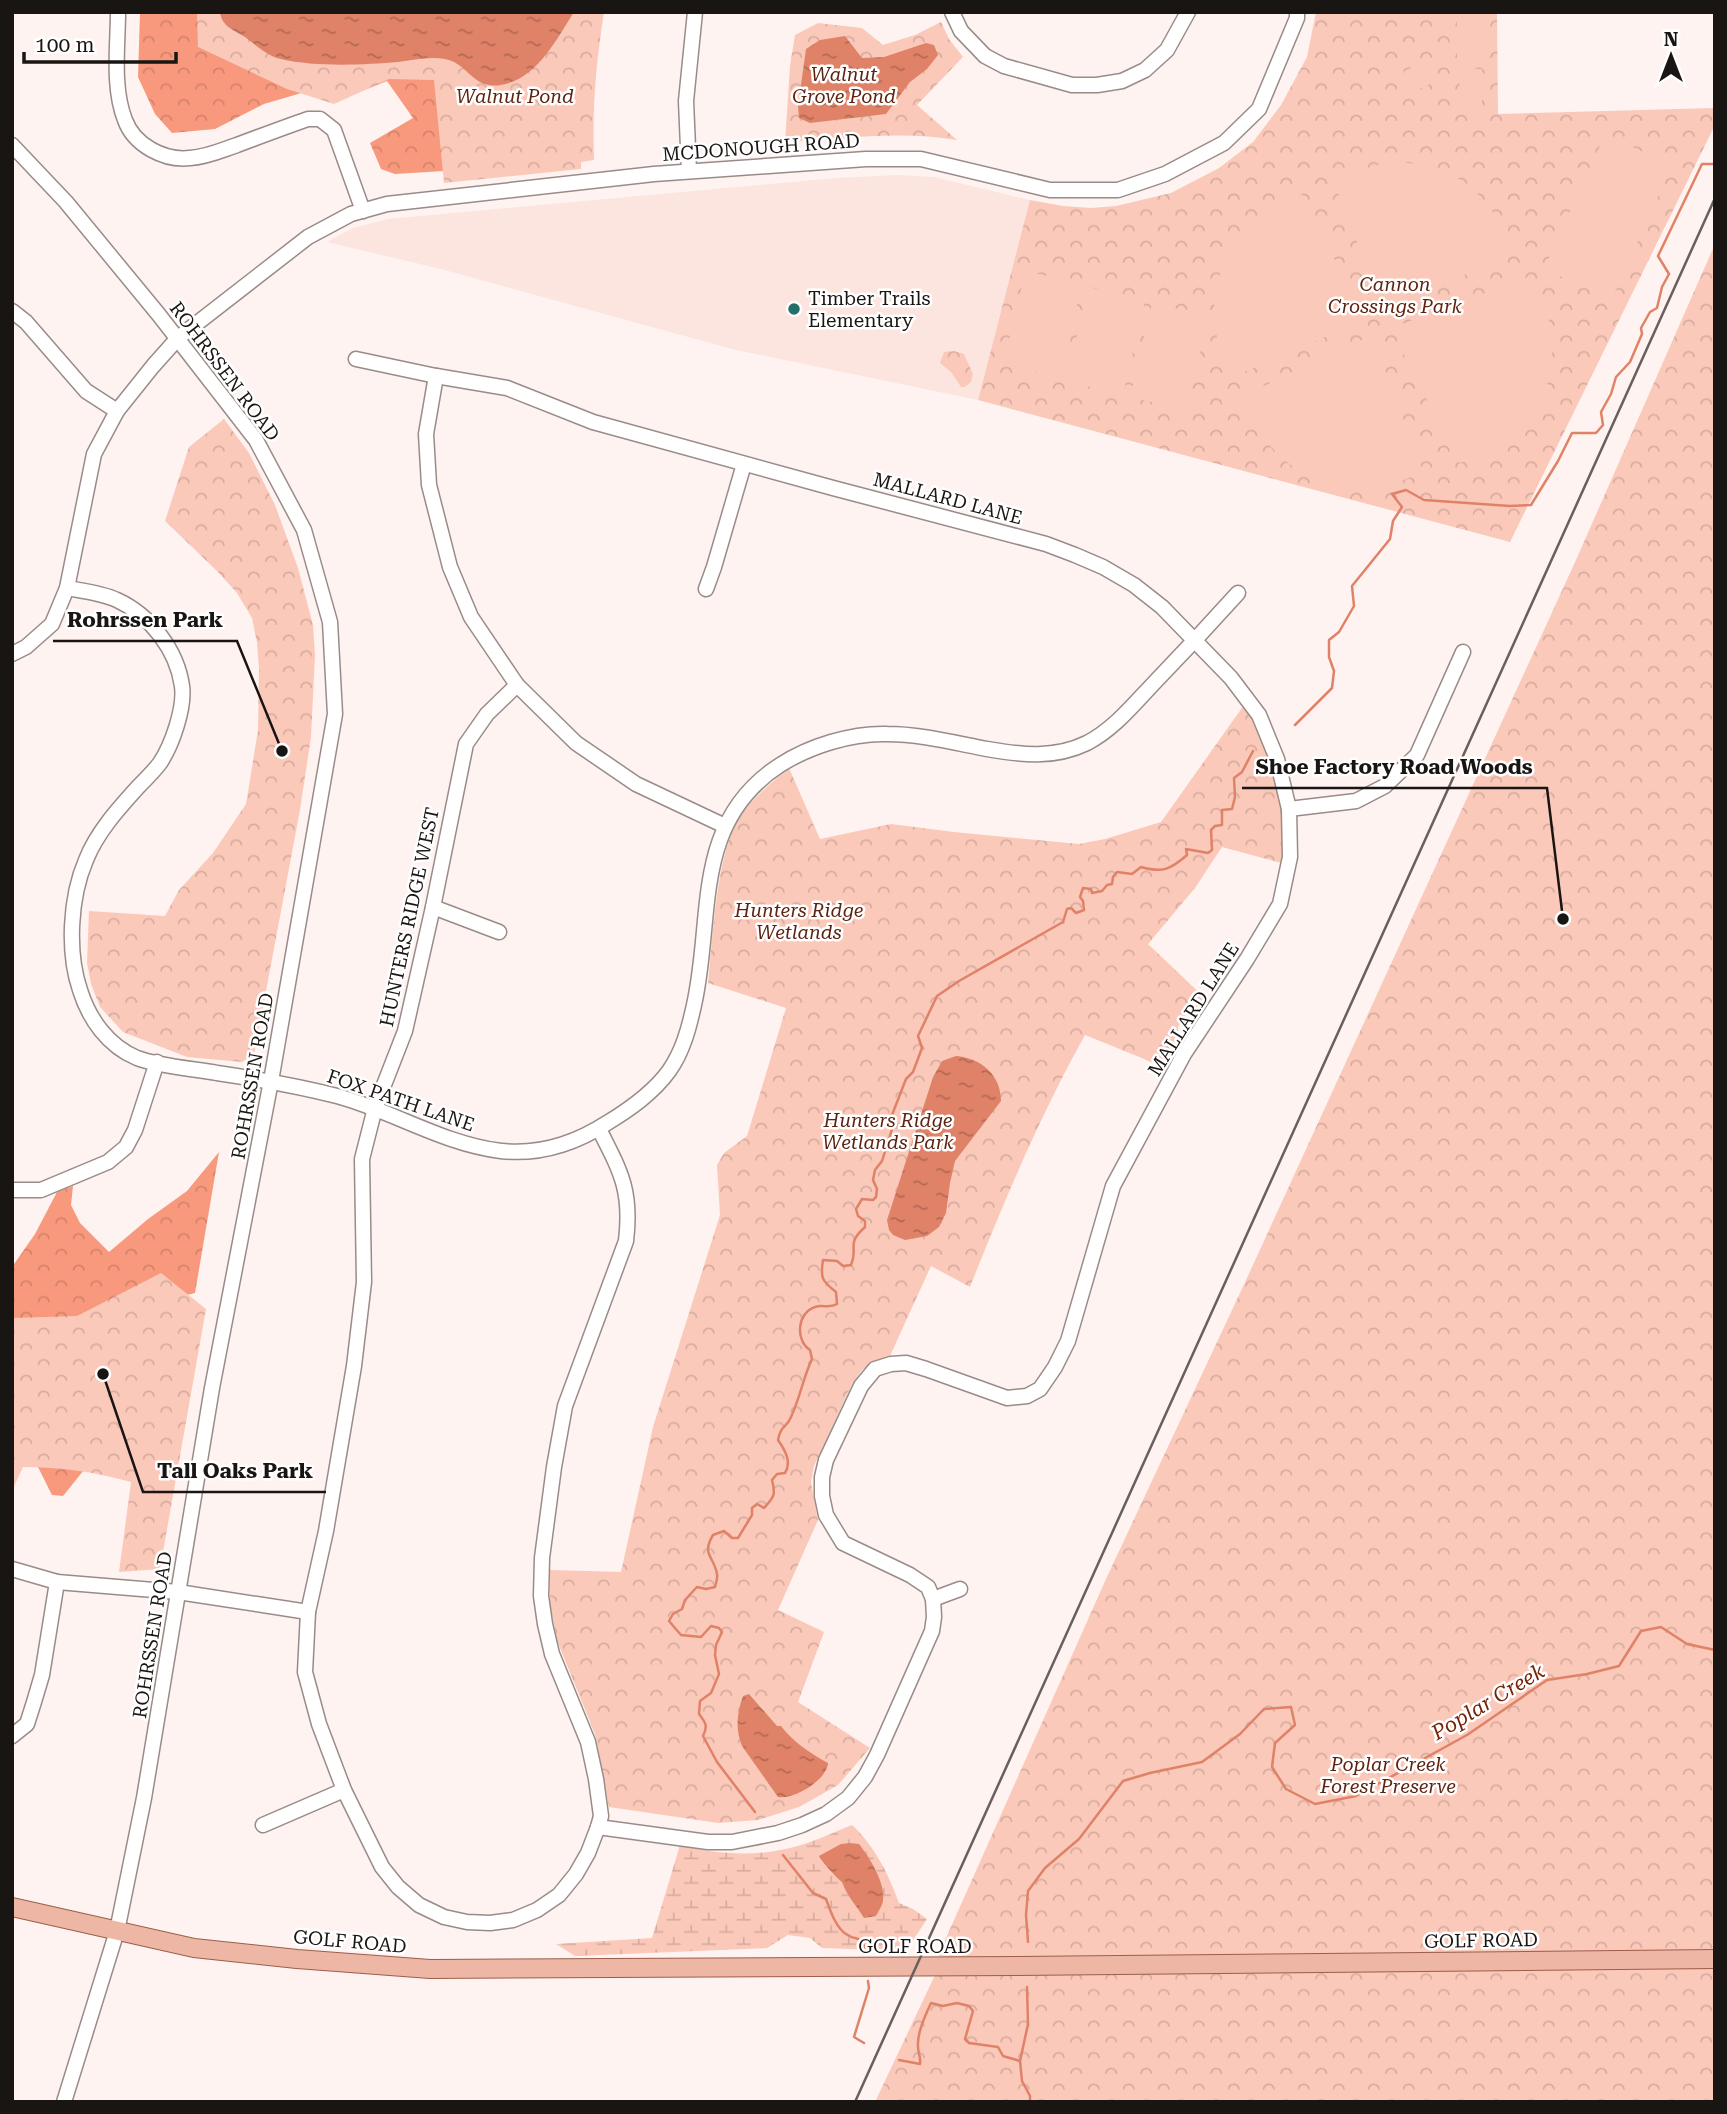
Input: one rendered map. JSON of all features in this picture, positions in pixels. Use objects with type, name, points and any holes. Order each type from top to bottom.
[{"type":"main road","name":"GOLF ROAD","points":[[12,1907],[194,1948],[430,1969],[1715,1959]]},
{"type":"street","points":[[118,12],[118,89],[122,110],[134,136],[147,148],[166,156],[188,159],[207,156],[308,119],[320,119],[334,130],[363,211]]},
{"type":"street","points":[[689,171],[686,101],[695,12]]},
{"type":"street","points":[[952,12],[961,31],[985,56],[1004,66],[1072,85],[1097,85],[1122,81],[1145,70],[1167,50],[1188,12]]},
{"type":"street","name":"MCDONOUGH ROAD","points":[[12,654],[26,647],[52,624],[68,589],[94,454],[117,411],[178,338],[308,237],[351,214],[387,204],[689,171],[866,159],[921,159],[1050,190],[1118,190],[1165,174],[1224,143],[1259,109],[1297,18],[1297,12]]},
{"type":"street","name":"ROHRSSEN ROAD","points":[[12,145],[66,202],[178,338],[256,440],[304,530],[330,622],[335,714],[271,1081],[215,1375],[144,1798],[117,1931],[64,2102]]},
{"type":"street","points":[[12,312],[26,322],[86,391],[117,411]]},
{"type":"street","name":"MALLARD LANE","points":[[356,359],[507,388],[593,422],[1055,547],[1103,567],[1134,585],[1162,607],[1231,678],[1259,715],[1277,759],[1289,809],[1290,857],[1280,904],[1184,1054],[1113,1186],[1068,1340],[1055,1367],[1040,1389],[1027,1396],[1007,1398],[906,1363],[876,1369],[861,1385],[826,1460],[822,1496],[826,1515],[843,1543],[911,1575],[928,1587],[933,1599]]},
{"type":"street","points":[[436,376],[426,434],[429,485],[450,567],[471,617],[517,685],[576,743],[636,784],[725,826]]},
{"type":"street","points":[[706,589],[744,464]]},
{"type":"street","name":"FOX PATH LANE","points":[[68,589],[102,594],[121,601],[145,619],[162,636],[182,685],[182,706],[160,763],[115,812],[87,856],[80,878],[73,912],[73,946],[78,985],[90,1017],[111,1042],[137,1058],[271,1081],[375,1108],[462,1144],[505,1151],[537,1151],[567,1144],[598,1129],[645,1097],[668,1072],[690,1026],[697,993],[715,850],[725,826],[745,795],[783,763],[815,748],[841,740],[886,734],[1044,756],[1084,745],[1113,726],[1238,593]]},
{"type":"street","points":[[1289,809],[1356,801],[1385,786],[1417,755],[1463,652]]},
{"type":"street","name":"HUNTERS RIDGE WEST","points":[[517,685],[487,714],[466,744],[405,1031],[375,1108],[362,1159],[364,1282],[354,1366],[326,1531],[308,1612],[305,1672],[319,1724],[344,1790],[382,1867],[398,1887],[419,1905],[444,1917],[467,1922],[513,1920],[537,1910],[559,1895],[576,1874],[598,1827]]},
{"type":"street","points":[[433,907],[499,932]]},
{"type":"street","points":[[12,1191],[41,1190],[108,1162],[126,1147],[135,1130],[157,1062]]},
{"type":"street","points":[[598,1129],[625,1182],[628,1199],[626,1241],[565,1406],[541,1558],[541,1596],[552,1654],[588,1742],[601,1816],[598,1827],[708,1842],[732,1842],[778,1833],[826,1814],[848,1798],[865,1777],[877,1755],[932,1631],[933,1599],[960,1590]]},
{"type":"street","points":[[12,1569],[57,1581],[178,1592],[308,1612]]},
{"type":"street","points":[[12,1736],[27,1724],[34,1702],[57,1581]]},
{"type":"street","points":[[263,1825],[344,1790]]},
{"type":"shaded area","name":"Timber Trails Elementary","points":[[897,175],[934,177],[1030,200],[978,400],[732,349],[441,269],[327,242],[353,228],[388,219],[836,178]]},
{"type":"green space","name":"Walnut Pond","points":[[140,12],[582,12],[460,170],[395,174],[381,169],[370,143],[413,118],[387,81],[337,101],[315,89],[264,104],[215,129],[172,133],[155,114],[138,77]]},
{"type":"green space","name":"Walnut Pond","points":[[197,12],[604,12],[595,86],[594,160],[581,162],[581,169],[444,183],[434,80],[389,79],[334,104],[287,89],[198,47]]},
{"type":"green space","name":"Cannon Crossings Park","points":[[1316,12],[1497,12],[1498,114],[1715,108],[1715,125],[1510,542],[978,400],[1030,200],[1091,208],[1116,206],[1171,193],[1219,168],[1253,142],[1281,105],[1307,57]]},
{"type":"green space","points":[[1457,12],[1485,12],[1486,60],[1457,61]]},
{"type":"green space","name":"Walnut Grove Pond","points":[[941,22],[949,39],[963,57],[917,105],[957,140],[893,135],[785,142],[795,35],[818,23],[862,28],[883,45],[915,35]]},
{"type":"green space","points":[[1426,61],[1435,82],[1412,92],[1403,72]]},
{"type":"green space","points":[[1459,69],[1482,69],[1482,105],[1460,105]]},
{"type":"green space","points":[[1605,135],[1672,165],[1612,299],[1544,269]]},
{"type":"green space","points":[[1387,163],[1432,167],[1466,184],[1493,212],[1513,251],[1400,307],[1384,304],[1379,299],[1333,180]]},
{"type":"green space","points":[[1302,194],[1358,306],[1360,316],[1355,324],[1233,377],[1219,344],[1214,316],[1223,266],[1240,236],[1251,224],[1268,210]]},
{"type":"green space","name":"Poplar Creek Forest Preserve","points":[[1715,244],[1715,2102],[875,2102],[944,1956],[938,1956],[1106,1579],[1576,560]]},
{"type":"green space","points":[[1026,271],[1082,284],[1060,378],[1003,365]]},
{"type":"green space","points":[[1531,276],[1544,305],[1551,335],[1551,363],[1545,390],[1533,414],[1514,435],[1489,452],[1459,463],[1398,343],[1396,334],[1402,324]]},
{"type":"green space","points":[[1089,287],[1145,301],[1123,395],[1066,381]]},
{"type":"green space","points":[[1152,303],[1209,316],[1186,410],[1130,397]]},
{"type":"green space","points":[[1366,339],[1377,348],[1423,471],[1388,486],[1364,489],[1341,487],[1318,481],[1279,456],[1251,418],[1243,396],[1356,341]]},
{"type":"green space","points":[[944,352],[964,354],[973,374],[971,382],[965,387],[961,387],[951,372],[940,363]]},
{"type":"green space","points":[[224,419],[249,453],[275,505],[298,568],[313,625],[315,655],[311,737],[300,810],[254,1055],[242,1062],[187,1057],[123,1032],[100,1007],[91,984],[87,963],[89,911],[165,916],[179,890],[213,853],[246,804],[258,730],[259,669],[252,618],[237,593],[165,521],[189,447]]},
{"type":"green space","name":"Hunters Ridge Wetlands Park","points":[[1244,705],[1259,727],[1279,784],[1285,864],[1222,847],[1195,888],[1148,944],[1209,1002],[1202,1009],[1186,1014],[1178,1027],[1178,1042],[1164,1067],[1085,1035],[1023,1159],[970,1287],[931,1266],[890,1356],[871,1363],[852,1384],[814,1466],[811,1482],[818,1520],[778,1610],[824,1632],[798,1702],[870,1748],[838,1785],[799,1807],[758,1820],[718,1823],[609,1807],[595,1734],[558,1643],[550,1606],[550,1570],[621,1572],[653,1427],[720,1215],[717,1165],[724,1153],[747,1136],[786,1008],[708,983],[720,875],[731,834],[739,818],[756,797],[789,768],[820,839],[891,824],[1079,844],[1105,839],[1161,822]]},
{"type":"green space","points":[[219,1152],[195,1293],[162,1301],[88,1465],[63,1496],[52,1495],[35,1461],[15,1467],[12,1474],[12,1267],[35,1234],[57,1192],[73,1186],[71,1205],[80,1223],[109,1252],[187,1191]]},
{"type":"green space","points":[[161,1273],[206,1309],[160,1569],[119,1572],[131,1482],[77,1471],[23,1467],[12,1491],[12,1318],[77,1316]]},
{"type":"green space","points":[[852,1825],[880,1861],[899,1903],[927,1919],[906,1951],[822,1948],[810,1938],[788,1935],[767,1948],[575,1956],[556,1944],[652,1938],[680,1845],[707,1851],[763,1853],[798,1846]]},
{"type":"water","points":[[220,12],[574,12],[535,67],[514,81],[491,85],[477,80],[453,61],[439,58],[339,65],[276,58],[229,28]]},
{"type":"water","name":"Walnut Grove Pond","points":[[845,36],[862,58],[884,57],[926,43],[934,45],[938,55],[927,69],[910,82],[886,114],[810,123],[799,118],[798,106],[806,49],[820,40]]},
{"type":"water","points":[[956,1056],[974,1060],[988,1070],[997,1083],[1001,1101],[955,1161],[946,1213],[939,1227],[927,1236],[905,1240],[893,1235],[887,1220],[933,1077],[942,1061]]},
{"type":"water","points":[[749,1694],[777,1726],[781,1726],[802,1747],[828,1763],[822,1776],[809,1788],[778,1797],[742,1746],[738,1733],[738,1715],[743,1696]]},
{"type":"water","points":[[841,1844],[859,1844],[872,1863],[882,1886],[883,1901],[876,1916],[864,1918],[842,1882],[819,1856]]},
{"type":"waterway","points":[[1295,725],[1332,688],[1334,671],[1329,657],[1329,640],[1339,632],[1354,606],[1352,586],[1390,539],[1393,521],[1402,507],[1392,494],[1406,490],[1424,500],[1531,505],[1572,433],[1596,433],[1603,425],[1601,412],[1611,394],[1616,377],[1630,362],[1642,334],[1641,328],[1650,312],[1657,308],[1662,287],[1669,274],[1658,256],[1702,164],[1715,164]]},
{"type":"waterway","points":[[755,1812],[717,1762],[703,1736],[706,1727],[699,1714],[700,1701],[711,1693],[719,1674],[715,1655],[722,1632],[711,1626],[701,1637],[681,1635],[669,1621],[673,1614],[682,1609],[685,1600],[697,1587],[715,1587],[717,1574],[708,1551],[713,1535],[724,1531],[732,1538],[738,1538],[752,1515],[752,1508],[757,1504],[764,1508],[774,1493],[772,1480],[787,1469],[787,1456],[778,1440],[794,1410],[812,1359],[810,1350],[802,1340],[800,1327],[809,1310],[837,1304],[836,1292],[823,1279],[823,1260],[837,1261],[843,1266],[851,1265],[854,1242],[865,1227],[865,1221],[858,1216],[856,1209],[862,1199],[873,1200],[876,1197],[877,1189],[873,1180],[875,1170],[882,1161],[893,1126],[892,1115],[922,1048],[918,1036],[937,996],[1063,922],[1067,909],[1071,908],[1076,913],[1084,910],[1080,897],[1083,888],[1091,889],[1092,893],[1102,891],[1112,884],[1117,872],[1132,874],[1141,867],[1166,869],[1187,855],[1186,849],[1208,853],[1212,850],[1211,830],[1222,825],[1222,810],[1232,809],[1235,797],[1234,778],[1242,772],[1253,751]]},
{"type":"waterway","name":"Poplar Creek","points":[[1028,1942],[1028,1891],[1045,1868],[1079,1839],[1123,1781],[1202,1762],[1240,1734],[1264,1709],[1291,1707],[1295,1725],[1275,1743],[1272,1767],[1286,1789],[1315,1804],[1356,1796],[1467,1735],[1547,1680],[1619,1666],[1641,1631],[1661,1627],[1687,1644],[1715,1650]]},
{"type":"waterway","points":[[783,1855],[813,1893],[826,1899],[839,1928],[859,1940],[867,1951]]},
{"type":"waterway","points":[[864,2043],[854,2037],[869,1988],[868,1981]]},
{"type":"waterway","name":"Poplar Creek","points":[[1027,1987],[1028,2024],[1020,2061],[1022,2081],[1030,2096],[1030,2102]]},
{"type":"waterway","points":[[899,2060],[920,2064],[919,2036],[931,2003],[943,2006],[957,2003],[969,2006],[973,2011],[965,2039],[969,2043],[998,2047],[1003,2056],[1020,2061]]},
{"type":"railway","points":[[855,2102],[1715,198]]},
{"type":"place","name":"Timber Trails Elementary","points":[[794,309]]},
{"type":"place","name":"Rohrssen Park","points":[[282,751]]},
{"type":"place","name":"Shoe Factory Road Woods","points":[[1563,919]]},
{"type":"place","name":"Tall Oaks Park","points":[[103,1374]]},
{"type":"park label","name":"Hunters Ridge Wetlands","points":[[799,921]]}]
